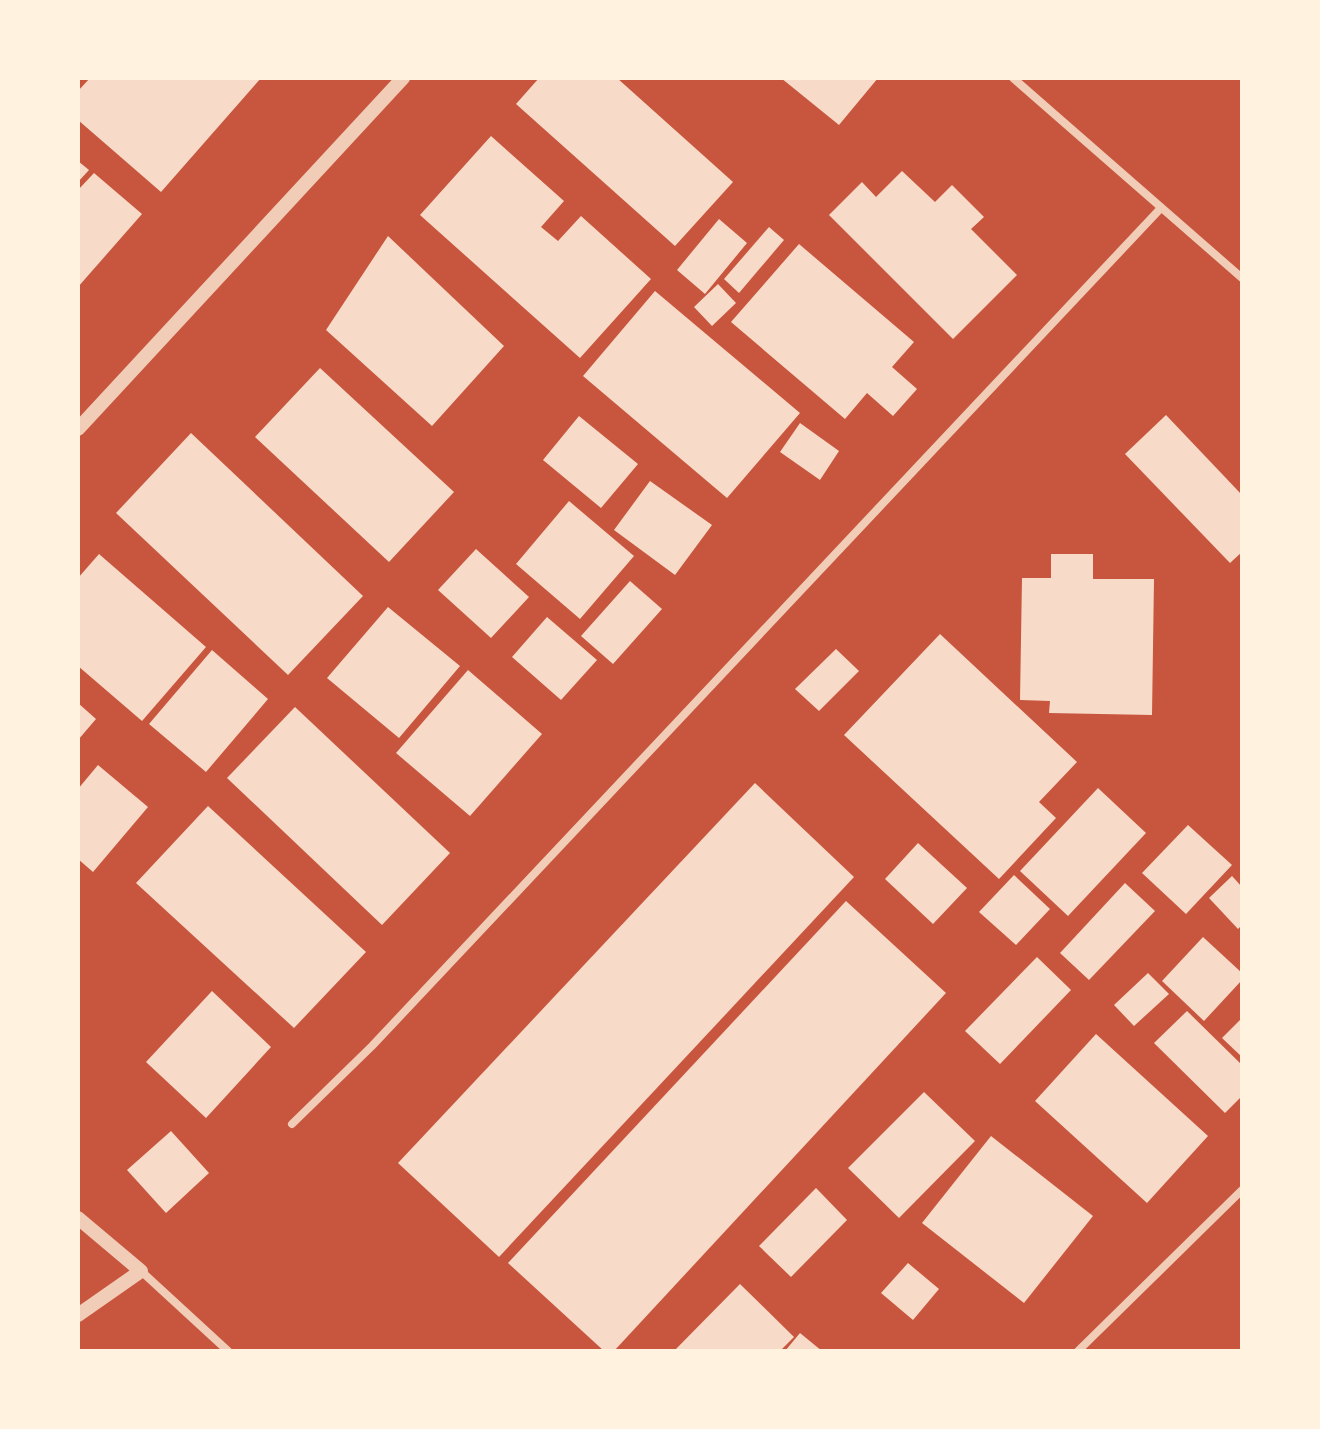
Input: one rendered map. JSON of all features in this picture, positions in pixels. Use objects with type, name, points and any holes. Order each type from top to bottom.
[{"type":"street","points":[[78,429],[403,78]]},
{"type":"street","points":[[1013,78],[1242,278]]},
{"type":"street","points":[[292,1124],[372,1046],[1161,208]]},
{"type":"street","points":[[1078,1351],[1242,1190]]},
{"type":"street","points":[[78,1218],[228,1351]]},
{"type":"street","points":[[78,1315],[141,1271]]},
{"type":"building","points":[[90,78],[261,78],[161,192],[78,120],[78,91]]},
{"type":"building","points":[[539,78],[617,78],[733,182],[675,246],[516,104]]},
{"type":"building","points":[[781,78],[878,78],[839,125]]},
{"type":"building","points":[[491,136],[564,201],[541,227],[558,241],[581,216],[651,279],[580,358],[420,215]]},
{"type":"building","points":[[78,161],[89,170],[78,182]]},
{"type":"building","points":[[902,171],[935,202],[952,185],[984,217],[971,229],[1017,275],[953,339],[829,215],[862,182],[876,197]]},
{"type":"building","points":[[94,173],[142,214],[78,287],[78,190]]},
{"type":"building","points":[[719,219],[747,243],[705,294],[677,270]]},
{"type":"building","points":[[769,227],[784,240],[739,293],[724,279]]},
{"type":"building","points":[[388,236],[504,346],[432,426],[326,330]]},
{"type":"building","points":[[799,244],[914,342],[892,367],[917,389],[893,416],[867,393],[845,419],[731,322]]},
{"type":"building","points":[[718,284],[736,303],[712,326],[694,307]]},
{"type":"building","points":[[655,291],[800,413],[727,498],[583,376]]},
{"type":"building","points":[[320,368],[454,492],[389,562],[255,437]]},
{"type":"building","points":[[1166,415],[1242,495],[1242,552],[1230,563],[1125,454]]},
{"type":"building","points":[[579,416],[638,464],[601,508],[543,460]]},
{"type":"building","points":[[800,423],[839,451],[820,480],[780,452]]},
{"type":"building","points":[[191,433],[363,596],[288,675],[116,513]]},
{"type":"building","points":[[650,481],[712,525],[675,575],[614,530]]},
{"type":"building","points":[[569,501],[634,556],[580,619],[516,564]]},
{"type":"building","points":[[476,549],[529,597],[491,638],[438,590]]},
{"type":"building","points":[[99,554],[206,647],[142,721],[78,666],[78,578]]},
{"type":"building","points":[[1051,554],[1093,554],[1093,579],[1154,579],[1152,715],[1049,713],[1050,701],[1020,700],[1022,578],[1051,578]]},
{"type":"building","points":[[630,581],[662,609],[613,664],[581,636]]},
{"type":"building","points":[[388,607],[460,666],[399,738],[327,678]]},
{"type":"building","points":[[547,617],[597,660],[561,700],[512,657]]},
{"type":"building","points":[[940,634],[1077,762],[1039,802],[1056,818],[999,879],[844,735]]},
{"type":"building","points":[[836,649],[859,671],[819,711],[795,689]]},
{"type":"building","points":[[212,650],[268,699],[206,772],[149,724]]},
{"type":"building","points":[[468,670],[542,734],[470,816],[396,753]]},
{"type":"building","points":[[78,703],[96,719],[78,740]]},
{"type":"building","points":[[295,707],[450,853],[382,925],[227,778]]},
{"type":"building","points":[[98,765],[148,807],[93,872],[78,859],[78,789]]},
{"type":"building","points":[[755,783],[854,877],[499,1257],[398,1163]]},
{"type":"building","points":[[1098,788],[1146,833],[1068,916],[1020,871]]},
{"type":"building","points":[[208,806],[366,952],[294,1028],[136,883]]},
{"type":"building","points":[[1188,825],[1232,865],[1186,914],[1142,873]]},
{"type":"building","points":[[918,843],[967,888],[933,924],[885,879]]},
{"type":"building","points":[[1014,875],[1050,909],[1016,945],[979,912]]},
{"type":"building","points":[[1232,876],[1242,887],[1242,925],[1238,929],[1209,898]]},
{"type":"building","points":[[1125,883],[1155,911],[1089,980],[1060,953]]},
{"type":"building","points":[[846,901],[946,993],[614,1351],[604,1351],[508,1263]]},
{"type":"building","points":[[1203,937],[1242,973],[1242,980],[1204,1021],[1162,981]]},
{"type":"building","points":[[1037,957],[1071,990],[1000,1064],[965,1031]]},
{"type":"building","points":[[1148,973],[1169,994],[1134,1026],[1114,1005]]},
{"type":"building","points":[[212,991],[271,1047],[206,1118],[146,1062]]},
{"type":"building","points":[[1187,1011],[1242,1065],[1242,1096],[1225,1113],[1154,1043]]},
{"type":"building","points":[[1242,1018],[1242,1057],[1222,1038]]},
{"type":"building","points":[[1096,1034],[1208,1136],[1147,1203],[1035,1101]]},
{"type":"building","points":[[924,1092],[975,1141],[899,1218],[848,1168]]},
{"type":"building","points":[[171,1131],[209,1173],[166,1213],[127,1170]]},
{"type":"building","points":[[991,1136],[1093,1216],[1024,1303],[922,1223]]},
{"type":"building","points":[[816,1188],[847,1220],[791,1277],[759,1246]]},
{"type":"building","points":[[908,1263],[939,1289],[913,1320],[881,1293]]},
{"type":"building","points":[[740,1284],[794,1337],[780,1351],[674,1351]]},
{"type":"building","points":[[800,1333],[822,1351],[785,1351]]}]
